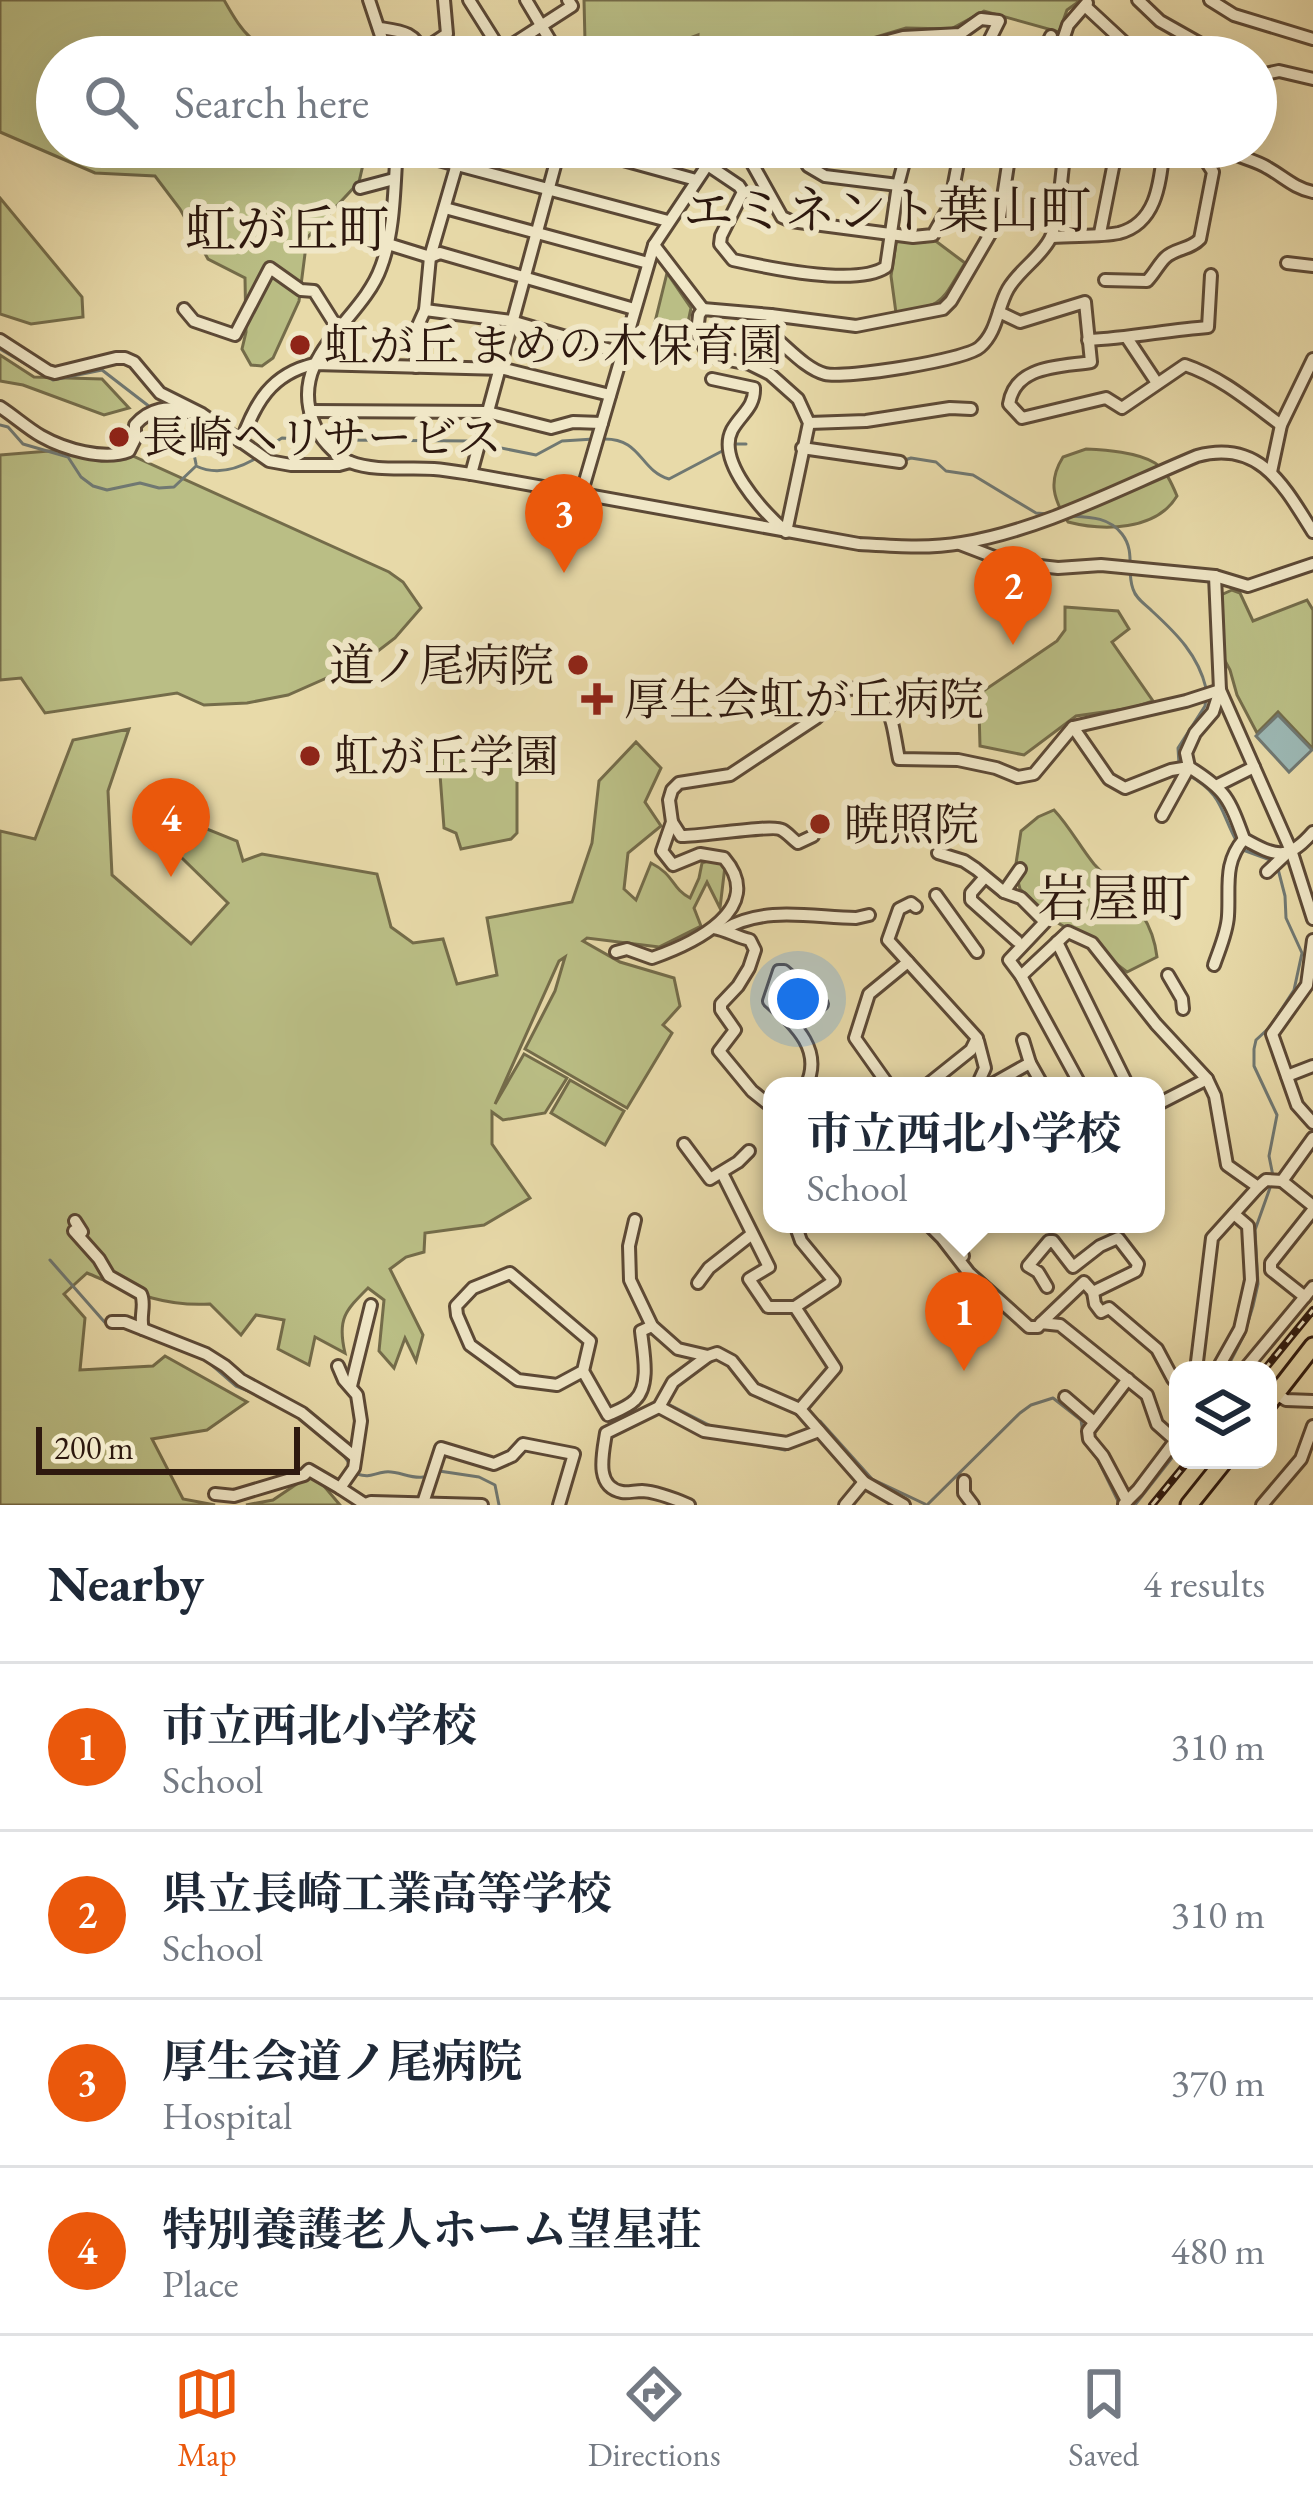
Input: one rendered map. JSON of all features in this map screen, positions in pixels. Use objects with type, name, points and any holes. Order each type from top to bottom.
[{"type":"highway","points":[[1277,1393],[1313,1346]]},
{"type":"highway","points":[[1190,1505],[1218,1469]]},
{"type":"street","points":[[369,0],[382,36]]},
{"type":"street","points":[[444,0],[444,36]]},
{"type":"street","points":[[469,0],[489,36]]},
{"type":"street","points":[[526,0],[546,36]]},
{"type":"street","points":[[526,36],[572,6],[568,0]]},
{"type":"street","points":[[1138,0],[1160,21],[1187,36]]},
{"type":"street","points":[[1210,0],[1234,15],[1313,39]]},
{"type":"street","points":[[1062,36],[1087,3],[1119,36]]},
{"type":"street","points":[[922,36],[960,34],[981,20],[999,21],[992,36]]},
{"type":"street","points":[[380,28],[412,36]]},
{"type":"street","points":[[1277,72],[1313,79]]},
{"type":"street","points":[[350,462],[319,434],[308,388],[314,364],[369,293],[388,244],[395,168]]},
{"type":"street","points":[[416,367],[416,330],[425,310],[430,257],[456,168]]},
{"type":"street","points":[[472,168],[668,221]]},
{"type":"street","points":[[471,474],[555,168]]},
{"type":"street","points":[[652,168],[696,180]]},
{"type":"street","points":[[581,494],[654,245],[706,168]]},
{"type":"street","points":[[715,168],[743,191],[721,236],[720,244],[733,260],[864,276],[886,266],[902,168]]},
{"type":"street","points":[[754,168],[782,217],[791,221],[933,235],[950,205],[957,168]]},
{"type":"street","points":[[811,168],[824,176],[898,185]]},
{"type":"street","points":[[654,245],[703,310],[856,326],[943,309],[1000,217],[1008,168]]},
{"type":"street","points":[[771,315],[773,336],[813,370],[827,375],[959,357],[979,349],[998,321],[1009,287],[1052,237],[1062,168]]},
{"type":"street","points":[[1100,233],[1113,168]]},
{"type":"street","points":[[1052,237],[1121,232],[1133,226],[1153,207],[1162,168]]},
{"type":"street","points":[[1105,280],[1147,281],[1171,253],[1194,246],[1200,239],[1210,168]]},
{"type":"street","points":[[1269,168],[1279,178],[1313,192]]},
{"type":"street","points":[[360,188],[394,179]]},
{"type":"street","points":[[445,208],[648,263]]},
{"type":"street","points":[[388,244],[430,257],[440,253],[634,309]]},
{"type":"street","points":[[1287,263],[1313,266]]},
{"type":"street","points":[[184,309],[194,321],[235,335],[270,268],[302,290],[314,291],[338,329]]},
{"type":"street","points":[[1088,340],[1208,327],[1211,275]]},
{"type":"street","points":[[999,312],[1020,322],[1085,302],[1091,362],[1018,380],[1009,404],[1018,416],[1030,418],[1106,398],[1122,408],[1185,364],[1222,380],[1281,425]]},
{"type":"street","points":[[425,310],[511,322],[621,353]]},
{"type":"street","points":[[703,310],[697,332],[706,351],[770,374],[799,400],[809,423],[786,532]]},
{"type":"street","points":[[1127,338],[1157,383]]},
{"type":"street","points":[[0,340],[56,373],[116,358],[134,362],[160,393],[202,414],[276,464],[350,462],[437,469],[860,544],[920,547],[1019,531],[1214,452],[1230,452],[1253,459],[1271,472],[1313,532]]},
{"type":"street","points":[[241,442],[258,399],[302,367],[314,364],[497,369],[610,395]]},
{"type":"street","points":[[1271,472],[1281,425],[1312,365]]},
{"type":"street","points":[[712,380],[754,388],[753,403],[733,429],[729,447],[734,467],[751,494],[786,532]]},
{"type":"street","points":[[0,407],[38,435],[61,445],[114,455],[129,451],[135,424],[155,412],[178,409],[196,417],[202,414]]},
{"type":"street","points":[[809,423],[866,422],[970,409]]},
{"type":"street","points":[[310,411],[487,412],[551,428],[573,422],[599,433]]},
{"type":"street","points":[[802,448],[900,462]]},
{"type":"street","points":[[959,544],[1007,562],[1215,576],[1248,586],[1313,563]]},
{"type":"street","points":[[1215,576],[1213,712],[1186,753],[1189,766],[1219,788],[1232,805],[1244,839]]},
{"type":"street","points":[[813,836],[798,843],[773,827],[705,832],[687,838],[672,822],[669,800],[679,783],[730,775],[816,718],[848,689],[870,691],[881,698],[890,712],[899,759],[958,760],[1018,777],[1034,773],[1073,727],[1210,693]]},
{"type":"street","points":[[1210,693],[1254,767],[1313,919]]},
{"type":"street","points":[[1073,727],[1096,762],[1125,788],[1189,766]]},
{"type":"street","points":[[1209,801],[1219,788],[1254,767]]},
{"type":"street","points":[[1162,816],[1176,774]]},
{"type":"street","points":[[616,952],[626,949],[652,958],[711,928],[734,907],[737,883],[724,858],[700,854],[680,865],[668,861],[662,851],[672,822]]},
{"type":"street","points":[[1267,872],[1313,832]]},
{"type":"street","points":[[1244,839],[1288,854]]},
{"type":"street","points":[[1214,965],[1228,921],[1227,874],[1233,851],[1244,839]]},
{"type":"street","points":[[938,853],[964,861],[1004,892],[1021,898],[1045,922],[1009,961],[1076,1077]]},
{"type":"street","points":[[1004,892],[1020,869]]},
{"type":"street","points":[[986,878],[970,893],[970,900],[1018,941]]},
{"type":"street","points":[[936,895],[977,952]]},
{"type":"street","points":[[916,907],[911,903],[899,909],[887,940],[977,1038],[984,1077]]},
{"type":"street","points":[[711,928],[725,929],[746,917],[767,915],[868,915]]},
{"type":"street","points":[[967,938],[987,915]]},
{"type":"street","points":[[725,929],[734,937],[750,940],[755,950],[738,986],[722,1004],[735,1030],[719,1051],[763,1100]]},
{"type":"street","points":[[1021,976],[1069,932],[1092,943],[1156,1024],[1208,1078],[1227,1165],[1272,1182],[1313,1208],[1270,1270],[1309,1292],[1252,1361]]},
{"type":"street","points":[[1313,940],[1307,985],[1272,1034],[1297,1105],[1313,1123]]},
{"type":"street","points":[[1058,942],[1124,1077]]},
{"type":"street","points":[[883,1077],[855,1038],[869,994],[908,962]]},
{"type":"street","points":[[809,1077],[812,1067],[804,1034],[769,1001],[779,971],[821,1004]]},
{"type":"street","points":[[1168,975],[1184,1009]]},
{"type":"street","points":[[937,1077],[970,1050],[977,1038]]},
{"type":"street","points":[[1023,1040],[1038,1077]]},
{"type":"street","points":[[996,1077],[1030,1063]]},
{"type":"street","points":[[1288,1076],[1313,1066]]},
{"type":"street","points":[[1165,1100],[1208,1078]]},
{"type":"street","points":[[1197,1361],[1212,1238],[1313,1138]]},
{"type":"street","points":[[684,1144],[710,1179],[749,1151]]},
{"type":"street","points":[[722,1173],[769,1267],[749,1279],[768,1307],[796,1307],[834,1281],[798,1233]]},
{"type":"street","points":[[1222,1361],[1240,1329],[1251,1280],[1248,1226],[1234,1214]]},
{"type":"street","points":[[635,1220],[629,1246],[630,1280],[652,1326],[678,1349],[708,1356]]},
{"type":"street","points":[[75,1221],[82,1232],[74,1231],[109,1276],[141,1294],[143,1329]]},
{"type":"street","points":[[938,1233],[969,1273],[1029,1327],[1038,1327],[1084,1282],[1101,1312],[1109,1308],[1157,1349],[1169,1372]]},
{"type":"street","points":[[957,1233],[959,1252],[972,1265],[969,1273]]},
{"type":"street","points":[[698,1283],[709,1268],[752,1234]]},
{"type":"street","points":[[1047,1287],[1028,1266],[1049,1240],[1073,1267],[1118,1238],[1138,1264],[1136,1271],[1093,1292]]},
{"type":"street","points":[[583,1371],[557,1385],[518,1379],[470,1345],[456,1306],[473,1288],[510,1274],[590,1341],[583,1371],[608,1415],[641,1394],[641,1331],[652,1326]]},
{"type":"street","points":[[351,1386],[371,1305]]},
{"type":"street","points":[[796,1307],[836,1368],[800,1409]]},
{"type":"street","points":[[112,1322],[125,1322],[206,1354],[241,1380],[302,1413],[355,1457]]},
{"type":"street","points":[[1041,1323],[1060,1325],[1147,1395],[1157,1424],[1169,1432]]},
{"type":"street","points":[[682,1504],[646,1491],[619,1492],[607,1484],[603,1475],[606,1433],[659,1407],[673,1382],[717,1353],[733,1361],[754,1389],[800,1409],[864,1481],[899,1503]]},
{"type":"street","points":[[338,1366],[359,1404],[361,1421],[354,1468],[340,1488]]},
{"type":"street","points":[[1128,1379],[1088,1432],[1125,1503],[1169,1448]]},
{"type":"street","points":[[1065,1397],[1094,1422]]},
{"type":"street","points":[[1277,1399],[1313,1401]]},
{"type":"street","points":[[659,1407],[704,1431],[787,1443],[819,1431]]},
{"type":"street","points":[[1262,1505],[1301,1459],[1313,1426]]},
{"type":"street","points":[[423,1503],[441,1448],[494,1464],[512,1456],[523,1444],[574,1454],[559,1505]]},
{"type":"street","points":[[215,1494],[234,1496],[304,1475],[309,1469],[366,1505],[482,1505]]},
{"type":"street","points":[[845,1505],[864,1481]]},
{"type":"street","points":[[964,1481],[964,1493],[973,1505]]},
{"type":"green space","points":[[0,0],[224,0],[249,36],[36,36],[36,148],[0,132]]},
{"type":"green space","points":[[584,0],[1081,0],[1067,10],[1059,32],[984,11],[951,29],[906,28],[879,36],[585,36]]},
{"type":"green space","points":[[83,168],[362,168],[359,182],[307,238],[299,301],[273,358],[262,366],[251,365],[242,349],[245,278],[208,259],[155,176],[95,173]]},
{"type":"green space","points":[[0,198],[82,297],[83,317],[31,324],[0,314]]},
{"type":"green space","points":[[900,239],[933,239],[965,263],[940,300],[896,313],[891,276]]},
{"type":"green space","points":[[667,273],[691,308],[687,327],[653,330]]},
{"type":"green space","points":[[0,355],[34,377],[102,379],[129,408],[104,415],[0,381]]},
{"type":"green space","points":[[86,448],[124,452],[389,572],[403,582],[421,608],[395,638],[365,661],[288,695],[204,705],[177,693],[45,713],[21,678],[0,680],[0,455]]},
{"type":"green space","points":[[1086,449],[1148,459],[1165,473],[1177,496],[1156,516],[1128,526],[1068,522],[1056,498],[1055,474],[1063,457]]},
{"type":"green space","points":[[1232,590],[1240,593],[1253,621],[1307,600],[1313,610],[1313,749],[1278,712],[1257,733],[1237,695],[1223,657],[1221,595]]},
{"type":"green space","points":[[1065,607],[1118,611],[1129,629],[1112,642],[1153,701],[1076,716],[1024,755],[980,746],[979,710],[973,698],[1057,641],[1065,630]]},
{"type":"green space","points":[[129,729],[108,791],[112,875],[191,944],[228,903],[138,815],[160,810],[237,841],[243,861],[262,854],[377,874],[391,927],[413,943],[443,939],[457,984],[497,975],[487,918],[572,902],[592,843],[599,781],[636,742],[661,768],[645,802],[661,826],[628,853],[624,889],[636,900],[651,863],[690,898],[702,863],[713,859],[725,866],[720,908],[707,882],[694,908],[701,926],[659,947],[583,941],[620,962],[674,978],[680,1006],[663,1025],[672,1033],[627,1108],[525,1049],[555,991],[565,957],[559,961],[495,1104],[524,1054],[567,1078],[545,1113],[503,1120],[492,1112],[492,1144],[530,1198],[484,1225],[425,1233],[424,1252],[390,1269],[423,1335],[416,1361],[405,1338],[394,1368],[379,1351],[384,1300],[368,1288],[345,1316],[345,1353],[315,1337],[309,1365],[278,1349],[284,1320],[256,1315],[241,1335],[210,1304],[161,1300],[87,1273],[64,1294],[85,1318],[80,1370],[153,1366],[165,1356],[247,1402],[207,1430],[152,1439],[183,1499],[215,1505],[0,1505],[0,831],[35,839],[73,740]]},
{"type":"green space","points":[[449,752],[517,757],[517,833],[511,839],[461,849],[456,833],[444,828],[439,761]]},
{"type":"green space","points":[[1054,810],[1094,864],[1142,915],[1157,957],[1127,972],[1020,889],[1015,870],[1021,831]]},
{"type":"green space","points":[[570,1080],[624,1111],[605,1145],[551,1113]]},
{"type":"green space","points":[[313,1473],[340,1505],[246,1505],[273,1500]]},
{"type":"water","points":[[1278,715],[1312,750],[1289,772],[1256,736]]},
{"type":"waterway","points":[[0,349],[53,380],[102,370],[150,407]]},
{"type":"waterway","points":[[157,413],[186,434],[196,464]]},
{"type":"waterway","points":[[0,425],[23,444],[68,457],[81,477],[107,490],[140,483],[174,487],[196,466],[225,470],[253,460]]},
{"type":"waterway","points":[[264,449],[282,438],[315,440]]},
{"type":"waterway","points":[[486,445],[536,455],[562,441],[594,439]]},
{"type":"waterway","points":[[603,439],[626,444],[669,479],[726,449]]},
{"type":"waterway","points":[[337,440],[473,441]]},
{"type":"waterway","points":[[735,444],[746,444]]},
{"type":"waterway","points":[[905,460],[936,462],[946,471],[973,475],[1036,513],[1048,514]]},
{"type":"waterway","points":[[1070,516],[1105,521],[1122,534],[1129,548],[1134,593],[1185,646],[1206,688]]},
{"type":"waterway","points":[[1179,764],[1178,748],[1206,698]]},
{"type":"waterway","points":[[1188,775],[1214,796],[1237,842]]},
{"type":"waterway","points":[[1243,850],[1273,861]]},
{"type":"waterway","points":[[1273,1176],[1269,1156],[1277,1115],[1254,1066],[1254,1049],[1294,990],[1302,953],[1286,918],[1278,869]]},
{"type":"waterway","points":[[1231,1361],[1253,1306],[1258,1284],[1255,1230],[1271,1185]]},
{"type":"waterway","points":[[50,1260],[108,1326]]},
{"type":"waterway","points":[[206,1360],[236,1386],[263,1397]]},
{"type":"waterway","points":[[927,1505],[1020,1413],[1053,1398],[1081,1420],[1084,1441],[1118,1501]]},
{"type":"waterway","points":[[668,1404],[711,1426]]},
{"type":"waterway","points":[[820,1421],[872,1479],[925,1504]]},
{"type":"waterway","points":[[316,1431],[351,1466]]},
{"type":"waterway","points":[[743,1442],[785,1450],[818,1437]]},
{"type":"waterway","points":[[1135,1505],[1169,1462]]},
{"type":"waterway","points":[[439,1471],[479,1477],[495,1485],[499,1505]]},
{"type":"waterway","points":[[357,1474],[423,1477]]},
{"type":"railway","points":[[1271,1361],[1313,1310]]},
{"type":"railway","points":[[1152,1505],[1182,1469]]},
{"type":"place","name":"虹が丘 まめの木保育園","points":[[300,345]]},
{"type":"place","name":"長崎ヘリサービス","points":[[119,437]]},
{"type":"place","name":"厚生会道ノ尾病院","points":[[564,573]]},
{"type":"place","name":"県立長崎工業高等学校","points":[[1013,645]]},
{"type":"place","name":"道ノ尾病院","points":[[578,665]]},
{"type":"place","name":"厚生会虹が丘病院","points":[[597,699]]},
{"type":"place","name":"虹が丘学園","points":[[310,756]]},
{"type":"place","name":"暁照院","points":[[820,824]]},
{"type":"place","name":"特別養護老人ホーム望星荘","points":[[171,877]]},
{"type":"place","name":"市立西北小学校","points":[[964,1371]]},
{"type":"district","name":"エミネント葉山町","points":[[887,210]]},
{"type":"district","name":"虹が丘町","points":[[287,229]]},
{"type":"district","name":"岩屋町","points":[[1114,898]]}]
